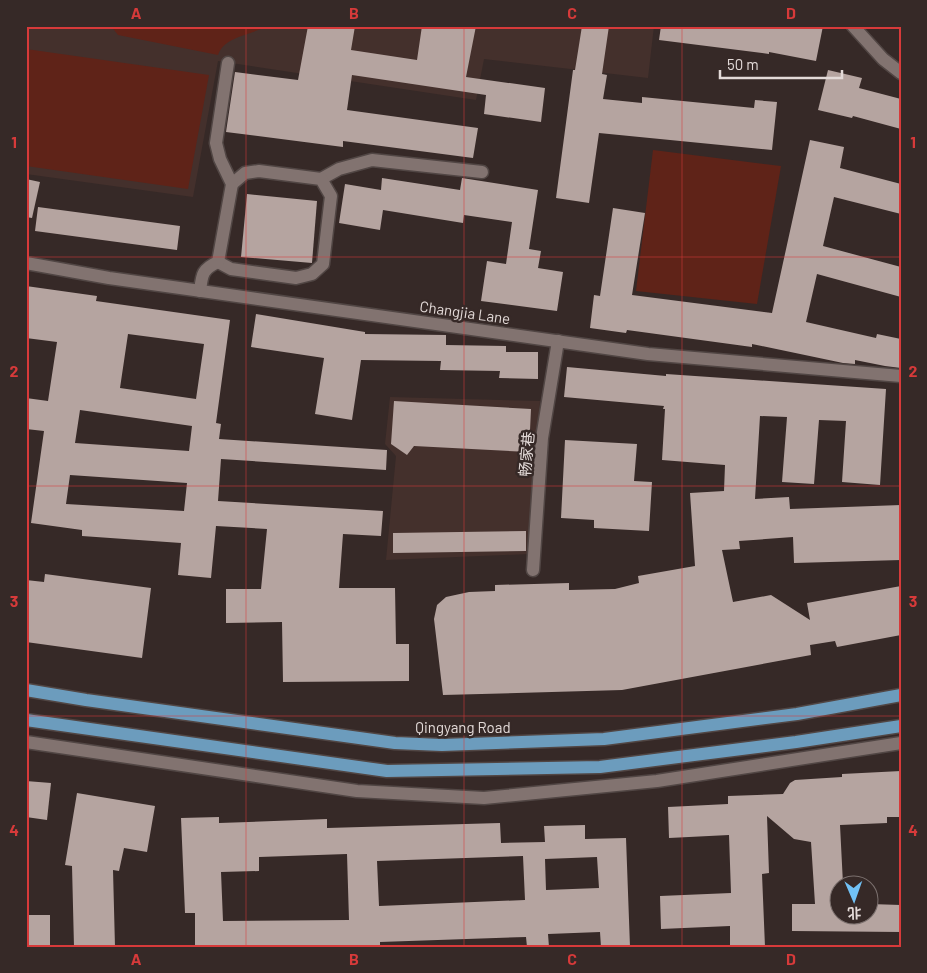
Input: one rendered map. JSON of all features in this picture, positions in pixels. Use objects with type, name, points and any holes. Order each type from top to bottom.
[{"type":"main road","name":"Qingyang Road","points":[[26,690],[105,703],[396,743],[426,745],[604,739],[797,714],[901,695]]},
{"type":"main road","points":[[26,720],[387,770],[600,767],[796,742],[901,726]]},
{"type":"street","points":[[853,26],[883,59],[901,74]]},
{"type":"street","points":[[218,262],[232,184],[220,159],[216,143],[228,63]]},
{"type":"street","points":[[232,184],[245,173],[259,171],[321,179],[339,169],[372,160],[482,172]]},
{"type":"street","points":[[218,262],[231,269],[296,278],[312,274],[323,264],[331,196],[321,179]]},
{"type":"street","points":[[200,291],[202,275],[209,266],[218,262]]},
{"type":"street","name":"Changjia Lane","points":[[26,263],[109,278],[658,355],[901,376]]},
{"type":"street","name":"畅家巷","points":[[533,570],[542,438],[558,341]]},
{"type":"street","points":[[26,742],[357,791],[484,798],[657,782],[901,744]]},
{"type":"shaded area","points":[[26,26],[654,26],[648,78],[484,59],[476,100],[218,61],[193,197],[26,174]]},
{"type":"shaded area","points":[[111,26],[267,26],[232,40],[221,49],[218,55],[118,35]]},
{"type":"shaded area","points":[[26,49],[209,75],[188,189],[26,166]]},
{"type":"shaded area","points":[[653,150],[781,166],[757,304],[636,291]]},
{"type":"shaded area","points":[[390,397],[540,401],[529,554],[386,560],[396,456],[385,444]]},
{"type":"building","points":[[308,26],[355,26],[351,50],[417,60],[422,26],[476,26],[466,77],[545,88],[541,122],[484,114],[486,95],[352,75],[347,110],[478,128],[473,158],[343,141],[343,147],[226,132],[235,72],[298,80]]},
{"type":"building","points":[[582,26],[609,26],[602,74],[607,75],[603,99],[642,103],[642,97],[754,108],[755,100],[777,102],[772,150],[599,133],[589,203],[556,198],[573,70],[575,70]]},
{"type":"building","points":[[661,26],[823,26],[816,61],[769,52],[769,54],[659,40]]},
{"type":"building","points":[[828,70],[862,78],[859,88],[901,99],[901,129],[853,116],[852,118],[818,110]]},
{"type":"building","points":[[810,140],[844,147],[840,168],[901,184],[901,214],[834,197],[823,246],[901,267],[901,297],[817,274],[806,322],[876,338],[877,334],[901,339],[901,368],[855,360],[855,364],[843,363],[752,344],[752,347],[627,330],[626,333],[590,328],[594,295],[600,296],[613,208],[645,213],[632,295],[772,313]]},
{"type":"building","points":[[382,178],[460,190],[462,178],[538,190],[529,249],[541,251],[538,268],[563,272],[557,311],[481,301],[487,261],[506,264],[512,222],[464,215],[463,223],[383,210],[380,230],[339,223],[345,184],[381,190]]},
{"type":"building","points":[[26,179],[40,182],[32,218],[26,217]]},
{"type":"building","points":[[247,194],[317,201],[312,263],[241,257]]},
{"type":"building","points":[[38,207],[180,226],[177,250],[35,231]]},
{"type":"building","points":[[26,286],[97,296],[96,301],[230,320],[216,423],[221,424],[219,439],[387,450],[386,470],[221,459],[218,501],[383,511],[381,536],[343,534],[339,588],[395,588],[396,644],[409,644],[409,681],[283,682],[282,622],[226,623],[226,589],[261,589],[267,529],[216,526],[211,578],[178,575],[181,543],[82,536],[82,530],[31,523],[44,431],[26,429],[26,398],[48,401],[57,342],[26,338]],"holes":[[[128,334],[204,344],[196,399],[120,388]],[[80,410],[192,426],[189,451],[75,443]],[[70,475],[187,483],[184,511],[66,504]]]},
{"type":"building","points":[[256,314],[365,332],[365,334],[446,335],[446,345],[506,346],[506,352],[538,352],[538,379],[499,378],[500,371],[440,370],[441,361],[361,360],[352,420],[315,414],[324,358],[251,347]]},
{"type":"building","points":[[567,367],[666,376],[666,374],[886,389],[880,485],[842,482],[846,421],[819,420],[814,484],[782,482],[787,417],[760,416],[755,499],[789,497],[790,509],[901,505],[901,560],[794,563],[793,537],[739,541],[740,549],[722,550],[733,602],[771,595],[810,620],[807,603],[901,586],[901,635],[837,647],[835,641],[810,645],[811,655],[622,690],[443,695],[434,619],[437,605],[446,597],[469,592],[495,591],[495,585],[569,583],[569,590],[615,589],[639,583],[638,576],[695,566],[690,493],[724,491],[725,465],[662,460],[664,406],[564,397]]},
{"type":"building","points":[[394,401],[531,409],[529,452],[414,446],[407,455],[391,444]]},
{"type":"building","points":[[565,440],[637,444],[634,481],[652,482],[649,531],[594,528],[594,520],[561,518]]},
{"type":"building","points":[[526,531],[526,551],[393,553],[393,533]]},
{"type":"building","points":[[45,574],[151,588],[142,658],[26,642],[26,580],[44,582]]},
{"type":"building","points":[[901,771],[901,817],[887,817],[887,823],[840,825],[843,876],[830,876],[830,926],[880,926],[880,904],[901,905],[901,932],[792,931],[792,904],[815,904],[811,842],[794,839],[767,816],[769,873],[762,874],[765,947],[730,947],[730,926],[661,929],[660,896],[731,893],[729,835],[669,838],[668,807],[728,804],[728,796],[783,794],[790,783],[795,780],[842,777],[842,774]]},
{"type":"building","points":[[26,781],[51,783],[47,820],[26,817]]},
{"type":"building","points":[[77,793],[155,806],[147,852],[124,848],[119,871],[113,870],[115,947],[74,947],[72,866],[65,865]]},
{"type":"building","points":[[219,817],[219,823],[327,819],[327,828],[500,823],[501,843],[545,842],[544,826],[585,825],[585,839],[626,838],[630,947],[601,947],[600,932],[548,934],[549,947],[527,947],[526,937],[380,942],[380,947],[195,947],[195,913],[185,913],[181,818]],"holes":[[[347,854],[349,920],[223,921],[221,872],[259,871],[259,857]],[[523,856],[525,900],[379,906],[377,861]],[[597,857],[599,888],[546,890],[545,859]]]},
{"type":"building","points":[[26,915],[50,915],[50,947],[26,947]]}]
